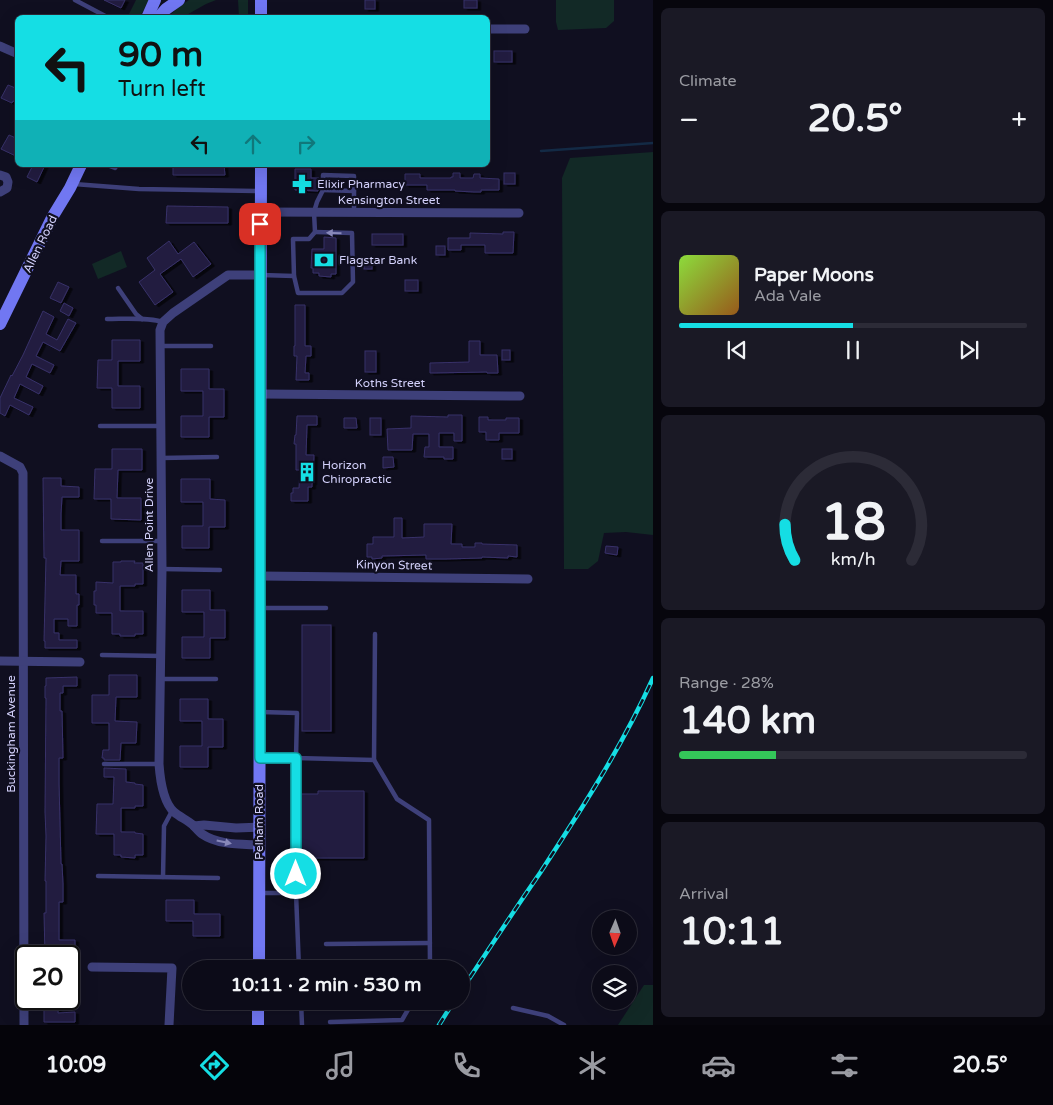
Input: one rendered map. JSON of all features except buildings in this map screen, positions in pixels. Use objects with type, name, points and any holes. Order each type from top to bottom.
[{"type":"main road","points":[[149,15],[155,0]]},
{"type":"main road","points":[[161,15],[179,0]]},
{"type":"main road","points":[[261,0],[261,15]]},
{"type":"main road","name":"Allen Road","points":[[0,324],[79,167]]},
{"type":"main road","name":"Pelham Road","points":[[259,960],[261,167]]},
{"type":"main road","points":[[258,1010],[258,1025]]},
{"type":"street","points":[[490,29],[525,29]]},
{"type":"street","points":[[0,46],[15,53]]},
{"type":"street","points":[[0,175],[6,177],[8,182],[7,188],[0,192]]},
{"type":"street","name":"Kensington Street","points":[[260,212],[519,213]]},
{"type":"street","points":[[163,322],[228,275],[260,275]]},
{"type":"street","name":"Allen Point Drive","points":[[163,322],[160,330],[162,569],[159,764],[161,784],[172,811]]},
{"type":"street","name":"Koths Street","points":[[260,394],[520,396]]},
{"type":"street","name":"Buckingham Avenue","points":[[0,456],[16,464],[23,473],[24,1025]]},
{"type":"street","name":"Kinyon Street","points":[[260,576],[528,579]]},
{"type":"street","points":[[0,661],[80,662]]},
{"type":"street","points":[[172,811],[194,826],[201,834],[224,842],[259,845]]},
{"type":"street","points":[[194,826],[259,827]]},
{"type":"street","points":[[92,967],[172,968],[169,1025]]},
{"type":"lane","points":[[77,0],[104,15]]},
{"type":"lane","points":[[315,232],[352,233],[353,282],[342,293],[298,293],[294,276],[294,239],[309,239],[315,232],[314,212],[323,190],[323,175],[354,176],[354,212]]},
{"type":"lane","points":[[72,184],[139,189],[260,191]]},
{"type":"lane","points":[[323,190],[354,190]]},
{"type":"lane","points":[[260,275],[294,276]]},
{"type":"lane","points":[[118,288],[136,314],[142,319]]},
{"type":"lane","points":[[107,319],[142,319],[163,322]]},
{"type":"lane","points":[[160,346],[211,346]]},
{"type":"lane","points":[[100,426],[161,426]]},
{"type":"lane","points":[[161,458],[218,457]]},
{"type":"lane","points":[[102,541],[161,541]]},
{"type":"lane","points":[[162,569],[220,570]]},
{"type":"lane","points":[[260,608],[326,608]]},
{"type":"lane","points":[[375,634],[374,760],[397,799],[429,820],[430,960]]},
{"type":"lane","points":[[102,655],[161,656]]},
{"type":"lane","points":[[160,679],[216,679]]},
{"type":"lane","points":[[260,712],[297,713],[296,893],[299,960]]},
{"type":"lane","points":[[260,758],[374,760]]},
{"type":"lane","points":[[104,764],[159,764]]},
{"type":"lane","points":[[163,877],[164,826],[172,811]]},
{"type":"lane","points":[[98,876],[218,878]]},
{"type":"lane","points":[[259,893],[296,893]]},
{"type":"lane","points":[[326,944],[430,943]]},
{"type":"lane","points":[[514,1008],[548,1016],[564,1025]]},
{"type":"lane","points":[[301,1010],[302,1025]]},
{"type":"lane","points":[[330,1022],[402,1020],[408,1010]]},
{"type":"green space","points":[[136,0],[149,0],[141,15],[128,15]]},
{"type":"green space","points":[[189,0],[216,0],[187,15],[170,15]]},
{"type":"green space","points":[[238,0],[248,0],[248,15],[239,15]]},
{"type":"green space","points":[[556,0],[614,0],[614,21],[606,28],[558,30]]},
{"type":"green space","points":[[653,152],[653,535],[626,532],[604,533],[598,561],[588,569],[564,569],[562,178],[570,158]]},
{"type":"green space","points":[[121,251],[127,267],[98,279],[92,264]]},
{"type":"green space","points":[[644,985],[653,985],[653,1025],[618,1025],[628,1010],[637,1010],[637,996]]},
{"type":"waterway","points":[[541,151],[653,143]]},
{"type":"railway","points":[[470,978],[586,802],[628,729],[653,678]]},
{"type":"railway","points":[[439,1025],[448,1010]]},
{"type":"place","name":"Elixir Pharmacy","points":[[302,184]]},
{"type":"place","name":"Flagstar Bank","points":[[324,260]]},
{"type":"place","name":"Horizon Chiropractic","points":[[307,472]]},
{"type":"route","points":[[260,224],[260,758],[296,758],[296,874]]}]
